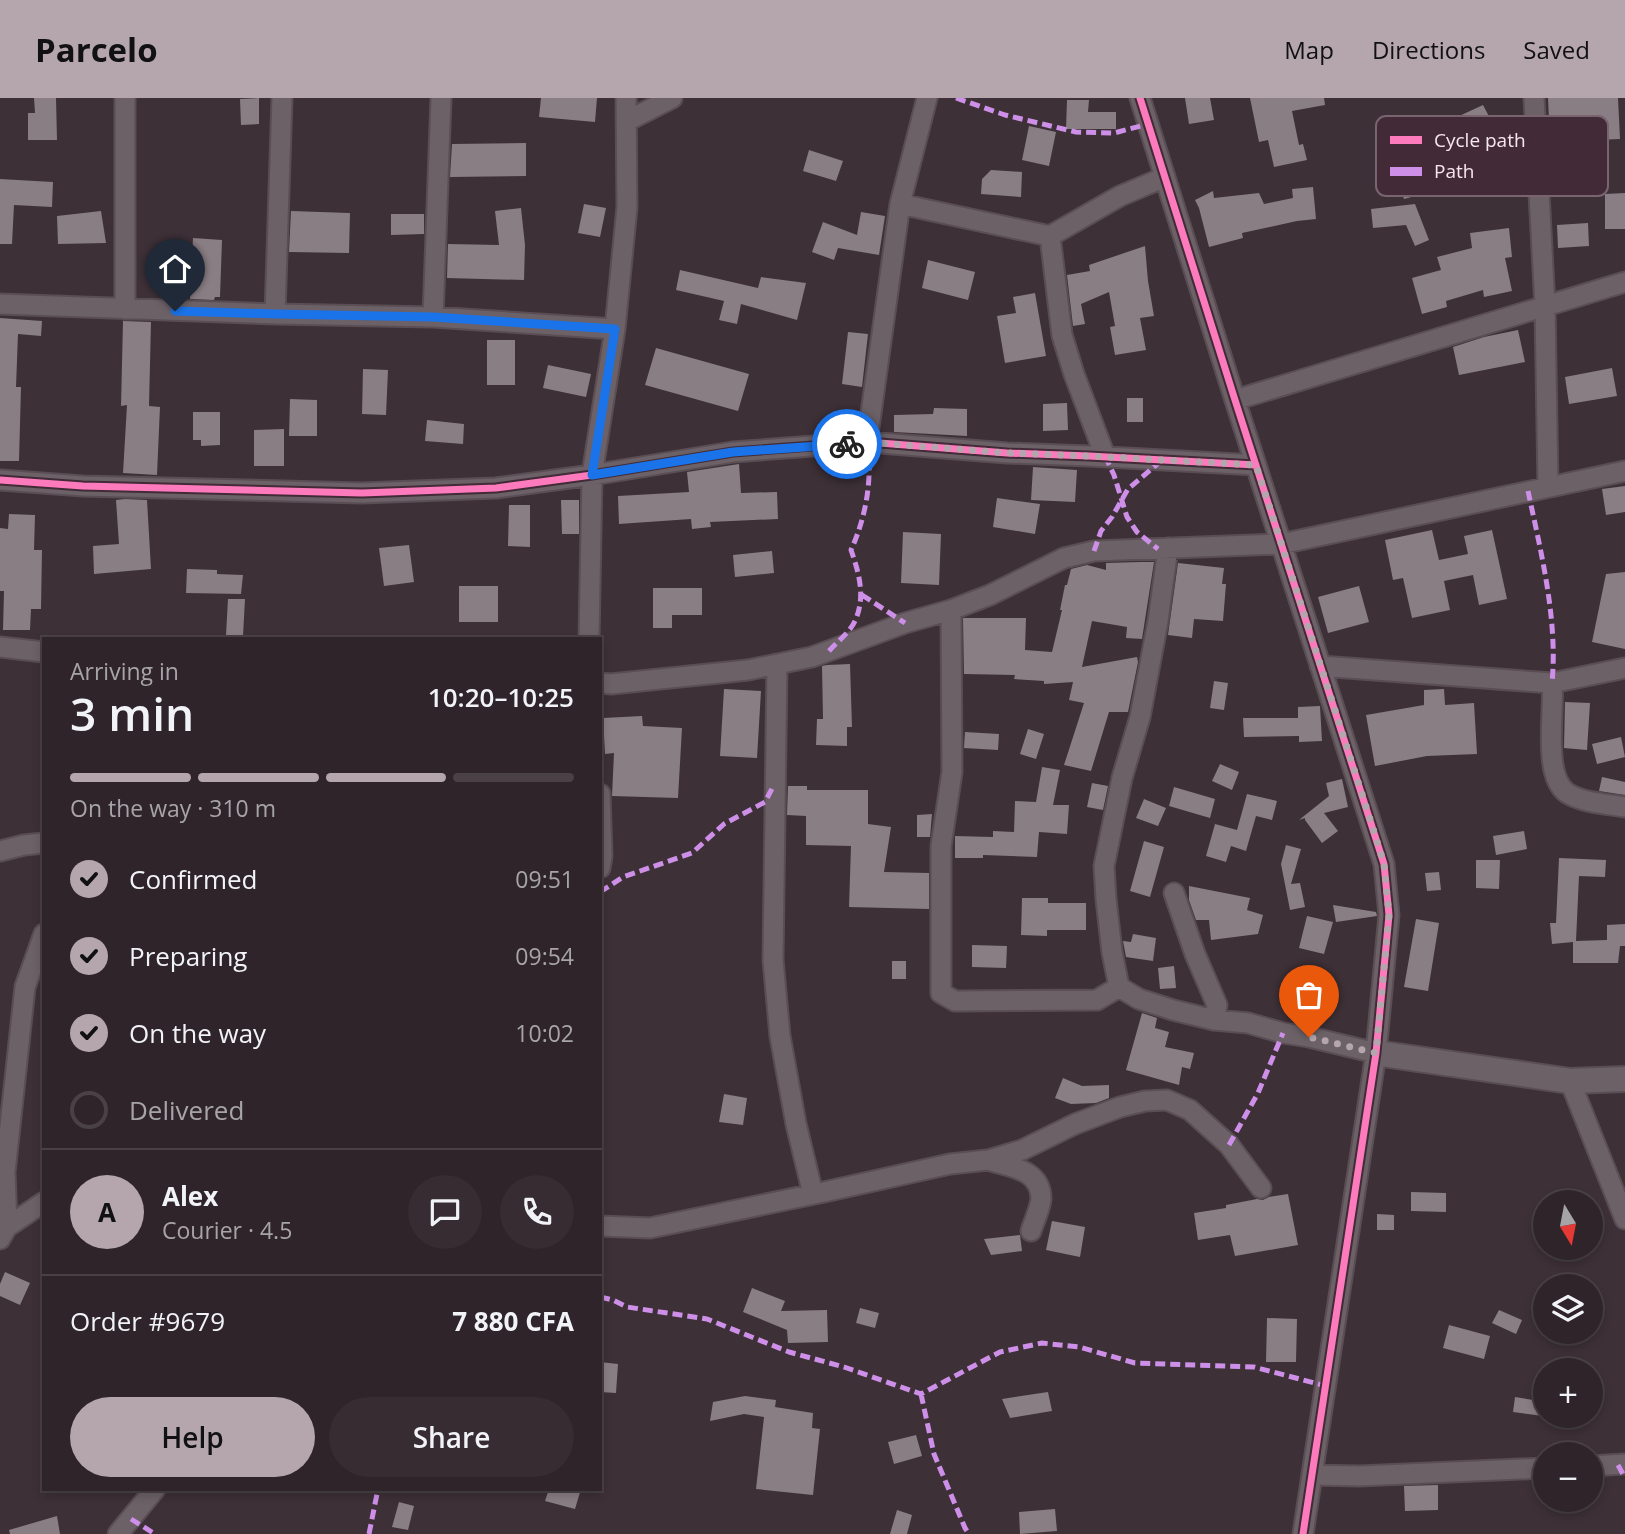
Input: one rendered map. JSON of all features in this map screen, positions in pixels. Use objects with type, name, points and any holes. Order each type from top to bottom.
[{"type":"street","points":[[125,98],[125,309]]},
{"type":"street","points":[[275,314],[282,98]]},
{"type":"street","points":[[433,317],[441,98]]},
{"type":"street","points":[[589,637],[592,475],[615,329],[627,208],[626,98]]},
{"type":"street","points":[[627,121],[673,98]]},
{"type":"street","points":[[866,442],[900,204],[927,98]]},
{"type":"street","points":[[1140,98],[1384,864],[1389,915],[1376,1053],[1303,1534]]},
{"type":"street","points":[[1534,98],[1535,116]]},
{"type":"street","points":[[900,204],[1050,236],[1120,196],[1164,177]]},
{"type":"street","points":[[1539,196],[1545,307],[1548,487]]},
{"type":"street","points":[[1050,236],[1062,335],[1105,456]]},
{"type":"street","points":[[1235,400],[1625,282]]},
{"type":"street","points":[[0,304],[433,317],[615,329]]},
{"type":"street","points":[[0,480],[96,486],[362,493],[496,488],[733,452],[866,442],[1007,453],[1256,465]]},
{"type":"street","points":[[602,683],[748,670],[812,657],[905,623],[951,610],[989,595],[1064,558],[1094,551],[1281,544],[1625,471]]},
{"type":"street","points":[[1168,548],[1158,621],[1142,703],[1122,778],[1104,866],[1112,952],[1119,987],[1139,999],[1214,1020],[1248,1023],[1376,1053],[1570,1080],[1625,1079]]},
{"type":"street","points":[[951,610],[952,772],[941,846],[942,993],[955,1001],[1097,1000],[1119,987]]},
{"type":"street","points":[[0,646],[42,652]]},
{"type":"street","points":[[777,664],[773,960],[780,1036],[796,1124],[813,1194]]},
{"type":"street","points":[[1321,666],[1552,683],[1625,668]]},
{"type":"street","points":[[1552,683],[1551,759],[1555,775],[1566,792],[1585,800],[1625,807]]},
{"type":"street","points":[[0,851],[42,843]]},
{"type":"street","points":[[1174,893],[1195,954],[1217,1005],[1214,1020]]},
{"type":"street","points":[[4,1233],[2,1171],[25,987],[42,939]]},
{"type":"street","points":[[1570,1080],[1625,1219]]},
{"type":"street","points":[[603,1229],[650,1228],[950,1164],[988,1160],[1022,1150],[1075,1124],[1119,1107],[1144,1101],[1167,1100],[1190,1110],[1229,1145],[1261,1188]]},
{"type":"street","points":[[988,1160],[1030,1174],[1037,1181],[1041,1200],[1031,1231]]},
{"type":"street","points":[[4,1233],[42,1204]]},
{"type":"street","points":[[1603,1465],[1625,1464]]},
{"type":"street","points":[[1312,1475],[1359,1476],[1533,1469]]},
{"type":"street","points":[[118,1534],[153,1491]]},
{"type":"building","points":[[34,98],[56,98],[57,140],[28,140],[28,113],[35,113]]},
{"type":"building","points":[[259,98],[259,124],[241,125],[240,99]]},
{"type":"building","points":[[541,98],[597,98],[595,122],[539,117]]},
{"type":"building","points":[[1185,98],[1210,98],[1214,120],[1189,124]]},
{"type":"building","points":[[1250,98],[1324,98],[1325,105],[1292,111],[1299,145],[1303,144],[1307,160],[1274,167],[1268,140],[1259,142]]},
{"type":"building","points":[[1548,98],[1618,98],[1620,139],[1608,140],[1608,116],[1549,116]]},
{"type":"building","points":[[1067,100],[1089,100],[1088,112],[1116,112],[1116,129],[1066,129]]},
{"type":"building","points":[[1483,105],[1489,116],[1459,116]]},
{"type":"building","points":[[1029,126],[1056,132],[1049,166],[1022,160]]},
{"type":"building","points":[[526,143],[526,176],[450,177],[452,144]]},
{"type":"building","points":[[809,150],[843,161],[836,181],[803,171]]},
{"type":"building","points":[[991,170],[1022,172],[1021,197],[981,194],[982,179]]},
{"type":"building","points":[[0,179],[53,182],[52,207],[14,205],[12,244],[0,244]]},
{"type":"building","points":[[1313,187],[1316,219],[1242,233],[1243,238],[1209,247],[1195,200],[1213,191],[1214,198],[1259,193],[1264,204],[1293,198],[1292,189]]},
{"type":"building","points":[[1625,193],[1625,229],[1605,229],[1605,196]]},
{"type":"building","points":[[584,204],[606,208],[600,237],[578,233]]},
{"type":"building","points":[[1415,204],[1429,240],[1415,246],[1406,225],[1373,228],[1371,209]]},
{"type":"building","points":[[521,208],[525,245],[524,280],[447,278],[448,244],[499,245],[495,211]]},
{"type":"building","points":[[101,211],[106,243],[58,244],[57,216]]},
{"type":"building","points":[[291,211],[350,213],[349,253],[289,252]]},
{"type":"building","points":[[861,212],[885,216],[879,255],[838,248],[834,260],[812,252],[823,222],[857,235]]},
{"type":"building","points":[[391,214],[424,214],[424,234],[391,235]]},
{"type":"building","points":[[1588,223],[1589,246],[1558,248],[1557,225]]},
{"type":"building","points":[[1509,228],[1512,257],[1505,258],[1512,291],[1484,297],[1483,290],[1446,301],[1447,307],[1422,314],[1412,278],[1441,270],[1437,257],[1472,248],[1470,233]]},
{"type":"building","points":[[193,238],[222,240],[220,297],[215,297],[214,300],[190,299]]},
{"type":"building","points":[[1145,246],[1154,316],[1140,318],[1146,350],[1115,355],[1110,327],[1115,326],[1109,292],[1081,304],[1085,324],[1073,326],[1067,275],[1090,271],[1089,265]]},
{"type":"building","points":[[928,260],[975,272],[968,300],[922,288]]},
{"type":"building","points":[[680,270],[758,288],[761,277],[806,283],[797,320],[741,304],[737,324],[719,320],[724,301],[676,290]]},
{"type":"building","points":[[1035,293],[1046,356],[1005,363],[997,316],[1016,313],[1013,297]]},
{"type":"building","points":[[0,318],[42,321],[41,336],[18,334],[16,387],[21,387],[19,461],[0,461]]},
{"type":"building","points":[[123,321],[151,322],[149,406],[160,407],[157,475],[123,473],[127,405],[121,406]]},
{"type":"building","points":[[1518,330],[1525,362],[1459,375],[1453,347]]},
{"type":"building","points":[[848,332],[868,334],[862,387],[842,384]]},
{"type":"building","points":[[487,340],[515,340],[515,385],[487,385]]},
{"type":"building","points":[[656,348],[749,374],[738,411],[645,385]]},
{"type":"building","points":[[548,365],[591,374],[586,397],[543,388]]},
{"type":"building","points":[[1612,368],[1617,396],[1569,404],[1565,377]]},
{"type":"building","points":[[363,369],[388,370],[386,415],[362,414]]},
{"type":"building","points":[[1127,398],[1143,398],[1143,422],[1127,422]]},
{"type":"building","points":[[290,399],[317,400],[317,436],[289,436]]},
{"type":"building","points":[[1067,403],[1068,430],[1043,431],[1043,404]]},
{"type":"building","points":[[934,408],[967,409],[967,436],[894,432],[894,415],[933,414]]},
{"type":"building","points":[[193,412],[220,412],[220,445],[201,446],[201,440],[193,440]]},
{"type":"building","points":[[427,420],[464,424],[463,444],[425,441]]},
{"type":"building","points":[[284,429],[284,466],[254,466],[254,430]]},
{"type":"building","points":[[739,464],[741,493],[777,492],[778,519],[710,522],[711,527],[692,529],[691,519],[619,524],[618,496],[689,492],[687,472]]},
{"type":"building","points":[[1033,467],[1077,470],[1075,502],[1031,500]]},
{"type":"building","points":[[1625,486],[1625,512],[1606,515],[1602,489]]},
{"type":"building","points":[[997,498],[1040,504],[1035,534],[993,527]]},
{"type":"building","points":[[116,500],[147,500],[151,569],[94,574],[93,546],[119,544]]},
{"type":"building","points":[[561,500],[579,500],[579,534],[562,534]]},
{"type":"building","points":[[509,505],[530,505],[530,547],[508,546]]},
{"type":"building","points":[[9,514],[35,515],[34,550],[42,550],[41,609],[31,609],[30,630],[3,630],[4,591],[0,591],[0,528],[8,529]]},
{"type":"building","points":[[1432,530],[1439,560],[1468,554],[1464,536],[1492,530],[1507,599],[1479,605],[1473,575],[1444,581],[1450,610],[1412,618],[1403,578],[1393,580],[1385,540]]},
{"type":"building","points":[[903,532],[941,534],[939,585],[901,583]]},
{"type":"building","points":[[409,545],[414,582],[384,586],[379,548]]},
{"type":"building","points":[[772,551],[774,573],[735,577],[733,555]]},
{"type":"building","points":[[1154,562],[1142,639],[1126,638],[1127,627],[1092,621],[1082,667],[1137,657],[1128,712],[1109,712],[1091,771],[1064,765],[1084,703],[1069,700],[1073,682],[1044,684],[1044,681],[1014,679],[1015,675],[964,674],[963,618],[1026,618],[1025,650],[1052,652],[1065,585],[1071,569],[1087,565],[1106,570],[1106,563]]},
{"type":"building","points":[[1178,563],[1224,568],[1222,584],[1226,584],[1223,621],[1194,619],[1192,638],[1168,635]]},
{"type":"building","points":[[187,569],[217,570],[217,574],[243,575],[241,594],[186,593]]},
{"type":"building","points":[[1625,572],[1625,649],[1592,642],[1606,574]]},
{"type":"building","points":[[459,586],[498,586],[498,622],[459,622]]},
{"type":"building","points":[[1359,586],[1369,622],[1328,633],[1318,597]]},
{"type":"building","points":[[653,588],[702,588],[702,615],[672,615],[672,628],[653,628]]},
{"type":"building","points":[[228,599],[245,599],[243,636],[226,635]]},
{"type":"building","points":[[850,664],[852,727],[847,727],[847,746],[816,745],[817,719],[823,719],[822,666]]},
{"type":"building","points":[[1214,681],[1228,683],[1224,710],[1210,708]]},
{"type":"building","points":[[724,689],[761,691],[757,758],[720,756]]},
{"type":"building","points":[[1444,689],[1445,705],[1474,703],[1477,754],[1427,756],[1375,766],[1366,715],[1424,705],[1424,690]]},
{"type":"building","points":[[1565,702],[1590,703],[1587,750],[1564,748]]},
{"type":"building","points":[[1320,706],[1322,741],[1299,742],[1299,736],[1244,737],[1243,718],[1298,718],[1298,707]]},
{"type":"building","points":[[642,716],[643,726],[682,728],[678,798],[612,796],[614,753],[605,754],[603,718]]},
{"type":"building","points":[[1028,729],[1044,734],[1036,759],[1020,754]]},
{"type":"building","points":[[965,732],[999,734],[998,750],[964,748]]},
{"type":"building","points":[[1621,737],[1625,757],[1597,764],[1592,744]]},
{"type":"building","points":[[1220,764],[1239,772],[1232,790],[1212,781]]},
{"type":"building","points":[[1042,767],[1060,770],[1053,805],[1069,805],[1067,834],[1039,832],[1037,857],[983,855],[983,858],[955,858],[955,836],[993,837],[993,831],[1014,832],[1015,801],[1036,802]]},
{"type":"building","points":[[1602,777],[1625,782],[1625,795],[1599,791]]},
{"type":"building","points":[[1342,779],[1348,807],[1324,813],[1338,831],[1322,843],[1305,818],[1299,820],[1329,796],[1326,783]]},
{"type":"building","points":[[1092,783],[1108,786],[1103,810],[1087,807]]},
{"type":"building","points":[[788,786],[807,786],[807,790],[868,790],[868,824],[891,827],[884,872],[929,873],[929,909],[849,907],[851,846],[806,845],[806,816],[787,815]]},
{"type":"building","points":[[1174,787],[1215,799],[1210,818],[1169,806]]},
{"type":"building","points":[[1247,794],[1277,801],[1272,820],[1256,816],[1246,851],[1231,846],[1226,862],[1206,856],[1215,824],[1237,830]]},
{"type":"building","points":[[1144,799],[1166,808],[1158,826],[1136,818]]},
{"type":"building","points":[[932,814],[930,837],[917,837],[917,815]]},
{"type":"building","points":[[1524,831],[1527,849],[1496,855],[1493,836]]},
{"type":"building","points":[[1144,841],[1164,847],[1150,897],[1130,891]]},
{"type":"building","points":[[1286,845],[1301,849],[1291,884],[1300,883],[1305,907],[1290,910],[1281,864]]},
{"type":"building","points":[[1559,858],[1606,860],[1605,877],[1579,876],[1576,941],[1607,940],[1607,925],[1625,924],[1625,946],[1620,946],[1618,963],[1573,963],[1573,942],[1552,944],[1550,923],[1556,923]]},
{"type":"building","points":[[1476,860],[1500,860],[1499,889],[1476,888]]},
{"type":"building","points":[[1439,872],[1441,890],[1427,891],[1425,873]]},
{"type":"building","points":[[1189,886],[1250,898],[1247,910],[1263,915],[1258,934],[1211,940],[1209,920],[1196,920],[1189,900]]},
{"type":"building","points":[[1022,898],[1048,898],[1048,903],[1086,903],[1086,930],[1047,930],[1047,936],[1021,935]]},
{"type":"building","points":[[1333,905],[1376,912],[1377,916],[1336,922]]},
{"type":"building","points":[[1307,916],[1333,922],[1324,954],[1299,948]]},
{"type":"building","points":[[1416,919],[1439,923],[1428,991],[1404,987]]},
{"type":"building","points":[[1133,934],[1156,938],[1153,961],[1126,957],[1123,941],[1131,942]]},
{"type":"building","points":[[972,945],[1007,946],[1006,968],[972,967]]},
{"type":"building","points":[[892,961],[906,961],[906,979],[892,979]]},
{"type":"building","points":[[1174,966],[1176,988],[1160,989],[1158,968]]},
{"type":"building","points":[[1142,1013],[1157,1018],[1155,1028],[1169,1032],[1165,1047],[1194,1053],[1190,1069],[1182,1067],[1179,1085],[1126,1070]]},
{"type":"building","points":[[1063,1078],[1082,1086],[1109,1085],[1109,1098],[1096,1103],[1071,1104],[1055,1098]]},
{"type":"building","points":[[724,1094],[747,1098],[743,1125],[719,1122]]},
{"type":"building","points":[[1411,1192],[1446,1193],[1446,1212],[1411,1211]]},
{"type":"building","points":[[1288,1194],[1298,1245],[1235,1256],[1230,1235],[1198,1240],[1194,1213]]},
{"type":"building","points":[[1377,1214],[1394,1215],[1394,1230],[1377,1230]]},
{"type":"building","points":[[1052,1221],[1085,1227],[1080,1257],[1046,1250]]},
{"type":"building","points":[[1020,1235],[1022,1251],[991,1255],[984,1239]]},
{"type":"building","points":[[5,1272],[30,1283],[20,1305],[0,1296],[0,1284]]},
{"type":"building","points":[[752,1288],[785,1301],[781,1311],[827,1310],[828,1342],[788,1343],[787,1330],[743,1312]]},
{"type":"building","points":[[860,1308],[879,1313],[875,1328],[856,1323]]},
{"type":"building","points":[[1499,1310],[1522,1320],[1516,1334],[1492,1323]]},
{"type":"building","points":[[1267,1318],[1297,1319],[1296,1362],[1266,1362]]},
{"type":"building","points":[[1449,1325],[1490,1336],[1484,1359],[1443,1348]]},
{"type":"building","points":[[602,1362],[618,1364],[616,1393],[602,1392]]},
{"type":"building","points":[[1048,1392],[1052,1411],[1010,1418],[1002,1399]]},
{"type":"building","points":[[745,1396],[776,1400],[775,1407],[813,1413],[812,1428],[820,1429],[813,1495],[756,1489],[764,1417],[744,1414],[710,1421],[713,1402]]},
{"type":"building","points":[[1515,1397],[1533,1400],[1533,1415],[1513,1412]]},
{"type":"building","points":[[916,1435],[922,1456],[894,1464],[888,1442]]},
{"type":"building","points":[[1438,1485],[1438,1510],[1405,1511],[1404,1486]]},
{"type":"building","points":[[548,1491],[580,1491],[575,1509],[545,1501]]},
{"type":"building","points":[[399,1502],[414,1506],[408,1530],[392,1527]]},
{"type":"building","points":[[1055,1509],[1057,1531],[1020,1534],[1019,1512]]},
{"type":"building","points":[[897,1510],[912,1515],[907,1534],[890,1534]]},
{"type":"building","points":[[57,1516],[60,1534],[10,1534],[9,1530]]},
{"type":"marked path","points":[[956,98],[1005,115],[1076,132],[1114,133],[1148,124]]},
{"type":"marked path","points":[[829,651],[853,625],[860,603],[859,576],[851,550],[867,497],[867,442]]},
{"type":"marked path","points":[[1105,456],[1127,517],[1137,532],[1158,549]]},
{"type":"marked path","points":[[1094,551],[1101,531],[1128,489],[1162,460]]},
{"type":"marked path","points":[[1528,491],[1550,611],[1553,635],[1552,683]]},
{"type":"marked path","points":[[862,595],[905,623]]},
{"type":"marked path","points":[[602,891],[623,877],[692,853],[724,824],[765,802],[774,785]]},
{"type":"marked path","points":[[1229,1145],[1258,1093],[1283,1033]]},
{"type":"marked path","points":[[602,1297],[627,1307],[707,1319],[789,1352],[844,1367],[921,1394],[1000,1352],[1042,1343],[1079,1347],[1135,1363],[1254,1367],[1326,1386]]},
{"type":"marked path","points":[[921,1394],[934,1454],[969,1534]]},
{"type":"marked path","points":[[1618,1465],[1625,1478]]},
{"type":"marked path","points":[[369,1534],[378,1491]]},
{"type":"marked path","points":[[131,1519],[155,1534]]},
{"type":"cycle path","points":[[1140,98],[1384,864],[1389,915],[1376,1053],[1303,1534]]},
{"type":"cycle path","points":[[0,480],[83,486],[362,493],[496,488],[733,452],[867,442],[1007,453],[1256,465]]},
{"type":"way so far","points":[[847,444],[866,442],[1007,453],[1256,465],[1384,864],[1387,890],[1389,915],[1376,1053],[1309,1037]]},
{"type":"route","points":[[175,311],[433,317],[615,329],[592,475],[733,452],[847,444]]}]
